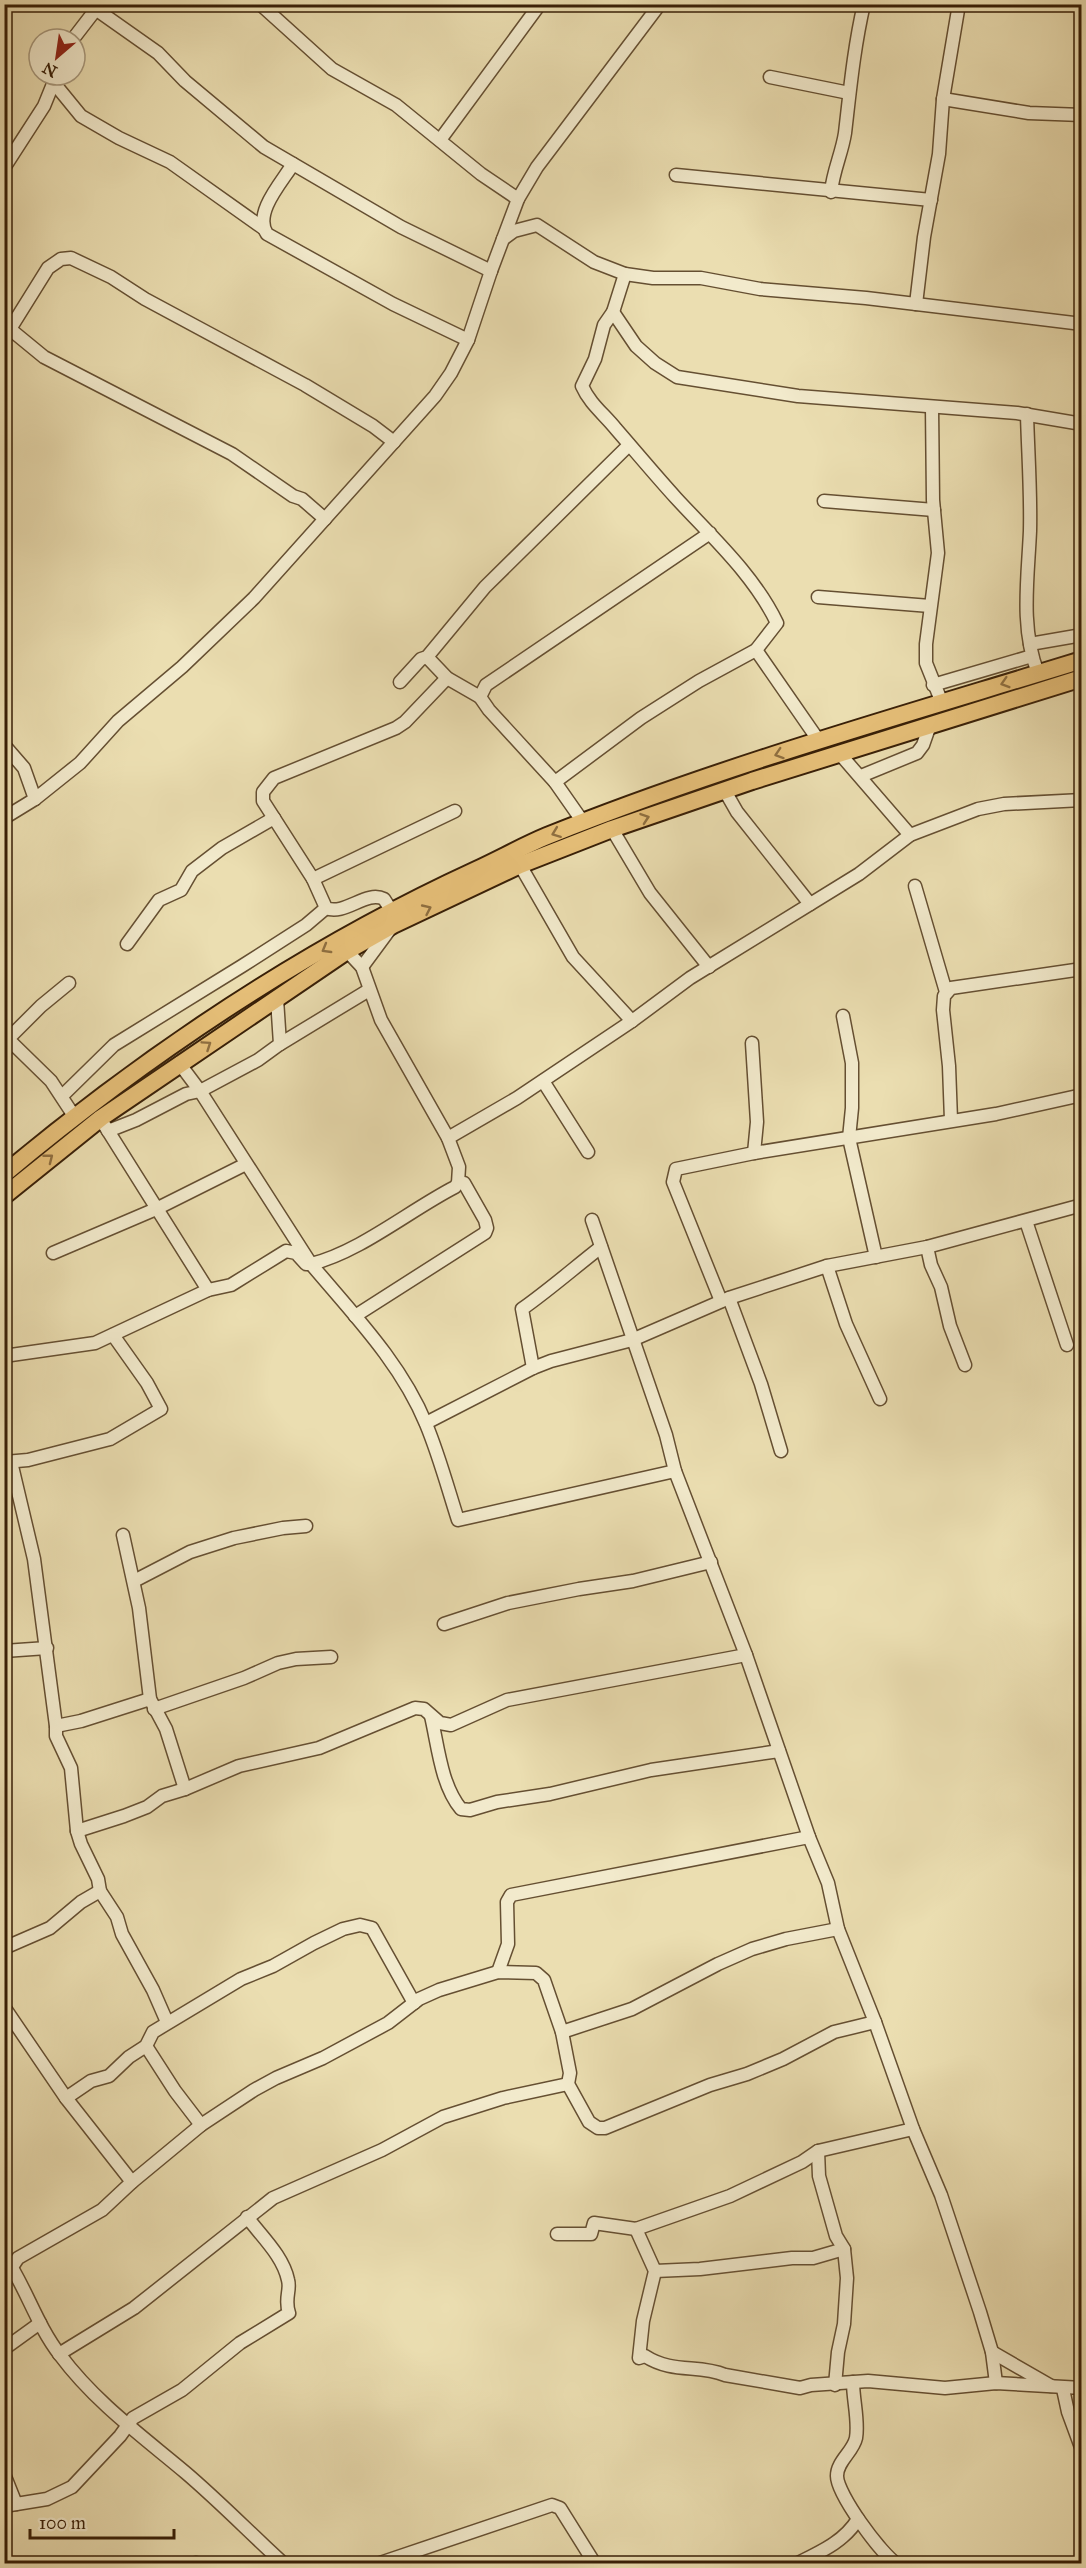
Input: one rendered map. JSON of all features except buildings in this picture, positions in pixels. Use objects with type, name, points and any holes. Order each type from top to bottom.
[{"type":"main road","points":[[4,1174],[74,1116],[253,991],[543,837],[819,741],[1082,660]]},
{"type":"main road","points":[[4,1196],[104,1125],[179,1063],[277,999],[392,918],[612,829],[1082,678]]},
{"type":"street","points":[[260,4],[332,69],[377,92],[481,174],[518,199]]},
{"type":"street","points":[[440,140],[540,4]]},
{"type":"street","points":[[4,818],[35,799],[80,763],[118,721],[182,667],[254,598],[435,396],[468,340],[490,271],[518,199],[544,158],[660,4]]},
{"type":"street","points":[[831,192],[833,175],[844,135],[864,4]]},
{"type":"street","points":[[916,304],[924,237],[940,145],[943,99],[959,4]]},
{"type":"street","points":[[83,27],[99,7],[158,53],[185,81],[264,147],[401,226],[490,271]]},
{"type":"street","points":[[770,77],[849,93]]},
{"type":"street","points":[[4,168],[44,106],[52,87]]},
{"type":"street","points":[[61,87],[81,116],[119,138],[170,162],[263,228],[273,238],[318,264],[468,340]]},
{"type":"street","points":[[943,99],[1029,113],[1082,115]]},
{"type":"street","points":[[263,228],[263,218],[271,197],[293,164]]},
{"type":"street","points":[[676,175],[931,200]]},
{"type":"street","points":[[503,240],[514,231],[537,225],[594,262],[625,274],[653,278],[701,278],[760,289],[916,304],[1082,324]]},
{"type":"street","points":[[325,519],[302,499],[293,496],[232,454],[44,357],[7,327],[48,268],[61,260],[71,258],[111,277],[145,299],[305,385],[363,420],[394,442]]},
{"type":"street","points":[[555,782],[641,718],[699,681],[756,650],[777,623],[753,583],[614,426],[600,414],[582,386],[595,359],[604,325],[613,312],[625,274]]},
{"type":"street","points":[[613,312],[636,346],[676,377],[788,395],[1027,414],[1082,424]]},
{"type":"street","points":[[933,407],[934,510],[938,553],[930,606],[926,663],[942,703]]},
{"type":"street","points":[[1027,414],[1030,528],[1027,619],[1031,650],[1038,674]]},
{"type":"street","points":[[400,682],[421,659],[427,657],[485,587],[629,445]]},
{"type":"street","points":[[824,501],[934,510]]},
{"type":"street","points":[[480,697],[490,682],[710,533]]},
{"type":"street","points":[[818,597],[930,606]]},
{"type":"street","points":[[933,685],[1031,650],[1082,635]]},
{"type":"street","points":[[756,650],[819,741]]},
{"type":"street","points":[[427,657],[447,678],[480,697],[489,710],[555,782],[583,822]]},
{"type":"street","points":[[326,908],[313,879],[263,801],[263,792],[274,778],[396,728],[405,722],[447,678]]},
{"type":"street","points":[[861,776],[917,753],[923,745],[930,725]]},
{"type":"street","points":[[4,745],[24,768],[35,799]]},
{"type":"street","points":[[840,754],[910,835]]},
{"type":"street","points":[[725,791],[737,812],[810,904]]},
{"type":"street","points":[[448,1138],[494,1113],[709,967],[859,874],[910,835],[978,809],[1004,804],[1082,800]]},
{"type":"street","points":[[313,879],[455,811]]},
{"type":"street","points":[[127,944],[159,900],[181,890],[192,871],[222,848],[274,818]]},
{"type":"street","points":[[612,829],[650,893],[709,967]]},
{"type":"street","points":[[520,865],[573,957],[632,1021]]},
{"type":"street","points":[[915,886],[946,992],[943,1010],[949,1066],[951,1120]]},
{"type":"street","points":[[326,908],[337,910],[376,896],[384,899],[392,918],[362,967]]},
{"type":"street","points":[[62,1096],[114,1045],[306,925],[326,908]]},
{"type":"street","points":[[4,1356],[95,1343],[208,1290],[231,1285],[286,1251],[296,1253],[306,1264],[311,1264],[373,1236],[429,1200],[455,1187],[458,1182],[459,1167],[448,1138],[381,1020],[362,967],[347,951]]},
{"type":"street","points":[[946,992],[951,988],[1082,969]]},
{"type":"street","points":[[69,983],[41,1006],[6,1042],[51,1081],[74,1116]]},
{"type":"street","points":[[208,1290],[104,1125],[136,1120],[186,1094],[200,1091],[258,1060],[369,990]]},
{"type":"street","points":[[277,999],[280,1044]]},
{"type":"street","points":[[843,1016],[852,1063],[849,1138],[876,1257]]},
{"type":"street","points":[[752,1043],[757,1122],[754,1153]]},
{"type":"street","points":[[179,1063],[200,1091],[311,1264],[372,1336],[399,1376],[426,1424],[458,1520],[675,1471]]},
{"type":"street","points":[[543,1081],[588,1152]]},
{"type":"street","points":[[781,1451],[761,1384],[673,1177],[676,1169],[754,1153],[996,1114],[1082,1095]]},
{"type":"street","points":[[53,1253],[156,1209],[246,1164]]},
{"type":"street","points":[[355,1316],[485,1233],[487,1228],[485,1220],[464,1183],[458,1182]]},
{"type":"street","points":[[426,1424],[533,1368],[550,1361],[632,1340],[725,1299],[827,1266],[927,1247],[1082,1205]]},
{"type":"street","points":[[592,1220],[666,1435],[675,1471],[746,1655],[809,1837],[828,1883],[838,1929],[940,2195],[992,2352],[996,2383]]},
{"type":"street","points":[[1026,1221],[1067,1345]]},
{"type":"street","points":[[533,1368],[522,1310],[550,1290],[557,1281],[601,1247]]},
{"type":"street","points":[[927,1247],[964,1365]]},
{"type":"street","points":[[827,1266],[846,1324],[879,1399]]},
{"type":"street","points":[[5,1461],[28,1460],[110,1439],[160,1409],[147,1383],[113,1335]]},
{"type":"street","points":[[5,1461],[11,1462],[32,1550],[47,1648],[48,1678],[56,1736],[71,1768],[77,1832],[98,1879],[100,1891],[117,1917],[122,1934],[153,1990],[167,2022]]},
{"type":"street","points":[[134,1581],[198,1549],[234,1538],[283,1528],[306,1526]]},
{"type":"street","points":[[123,1535],[134,1581],[152,1704],[169,1737],[185,1789]]},
{"type":"street","points":[[444,1624],[508,1603],[579,1588],[633,1581],[711,1562]]},
{"type":"street","points":[[4,1651],[47,1648]]},
{"type":"street","points":[[77,1832],[147,1807],[162,1796],[185,1789],[239,1766],[320,1748],[415,1708],[424,1710],[440,1723],[451,1725],[507,1700],[746,1655]]},
{"type":"street","points":[[56,1726],[152,1704],[244,1678],[278,1663],[296,1659],[331,1657]]},
{"type":"street","points":[[431,1716],[444,1774],[456,1803],[461,1809],[470,1810],[497,1802],[550,1794],[651,1770],[779,1750]]},
{"type":"street","points":[[498,1972],[508,1944],[507,1902],[511,1895],[809,1837]]},
{"type":"street","points":[[4,1948],[51,1928],[81,1902],[100,1891]]},
{"type":"street","points":[[66,2098],[96,2078],[110,2076],[129,2056],[146,2046],[153,2032],[167,2022],[185,2015],[241,1979],[273,1966],[343,1929],[360,1925],[372,1928],[414,2003]]},
{"type":"street","points":[[562,2032],[632,2009],[752,1949],[786,1939],[838,1929]]},
{"type":"street","points":[[284,2564],[186,2473],[126,2430],[81,2380],[59,2354],[40,2323],[10,2259],[88,2219],[201,2125],[276,2078],[322,2058],[388,2023],[414,2003],[439,1990],[498,1972],[534,1972],[539,1975],[550,1997],[562,2032],[570,2073],[568,2084],[589,2122],[598,2128],[605,2128],[710,2085],[747,2074],[783,2059],[834,2032],[874,2022]]},
{"type":"street","points":[[4,2007],[66,2098],[132,2182]]},
{"type":"street","points":[[146,2046],[175,2091],[201,2125]]},
{"type":"street","points":[[59,2354],[134,2308],[273,2198],[382,2150],[443,2117],[503,2098],[568,2084]]},
{"type":"street","points":[[557,2234],[591,2234],[594,2223],[623,2225],[636,2229],[730,2196],[802,2162],[818,2151],[913,2129]]},
{"type":"street","points":[[818,2151],[819,2176],[836,2236],[844,2249],[847,2278],[836,2385]]},
{"type":"street","points":[[4,2474],[10,2505],[47,2499],[72,2487],[126,2430],[133,2418],[182,2390],[240,2343],[289,2313],[286,2295],[290,2283],[286,2271],[280,2259],[247,2217]]},
{"type":"street","points":[[636,2229],[655,2271],[643,2321],[639,2358],[645,2356],[670,2368],[717,2372],[800,2388],[811,2385],[868,2381],[945,2388],[996,2383],[1082,2388]]},
{"type":"street","points":[[655,2271],[813,2258],[844,2249]]},
{"type":"street","points":[[4,2349],[40,2323]]},
{"type":"street","points":[[992,2352],[1059,2388],[1082,2450]]},
{"type":"street","points":[[853,2382],[856,2440],[843,2459],[837,2476],[845,2497],[858,2519],[889,2559],[897,2564]]},
{"type":"street","points":[[378,2564],[448,2538],[552,2505],[560,2508],[595,2564]]},
{"type":"street","points":[[796,2564],[842,2540],[851,2532],[858,2519]]}]
